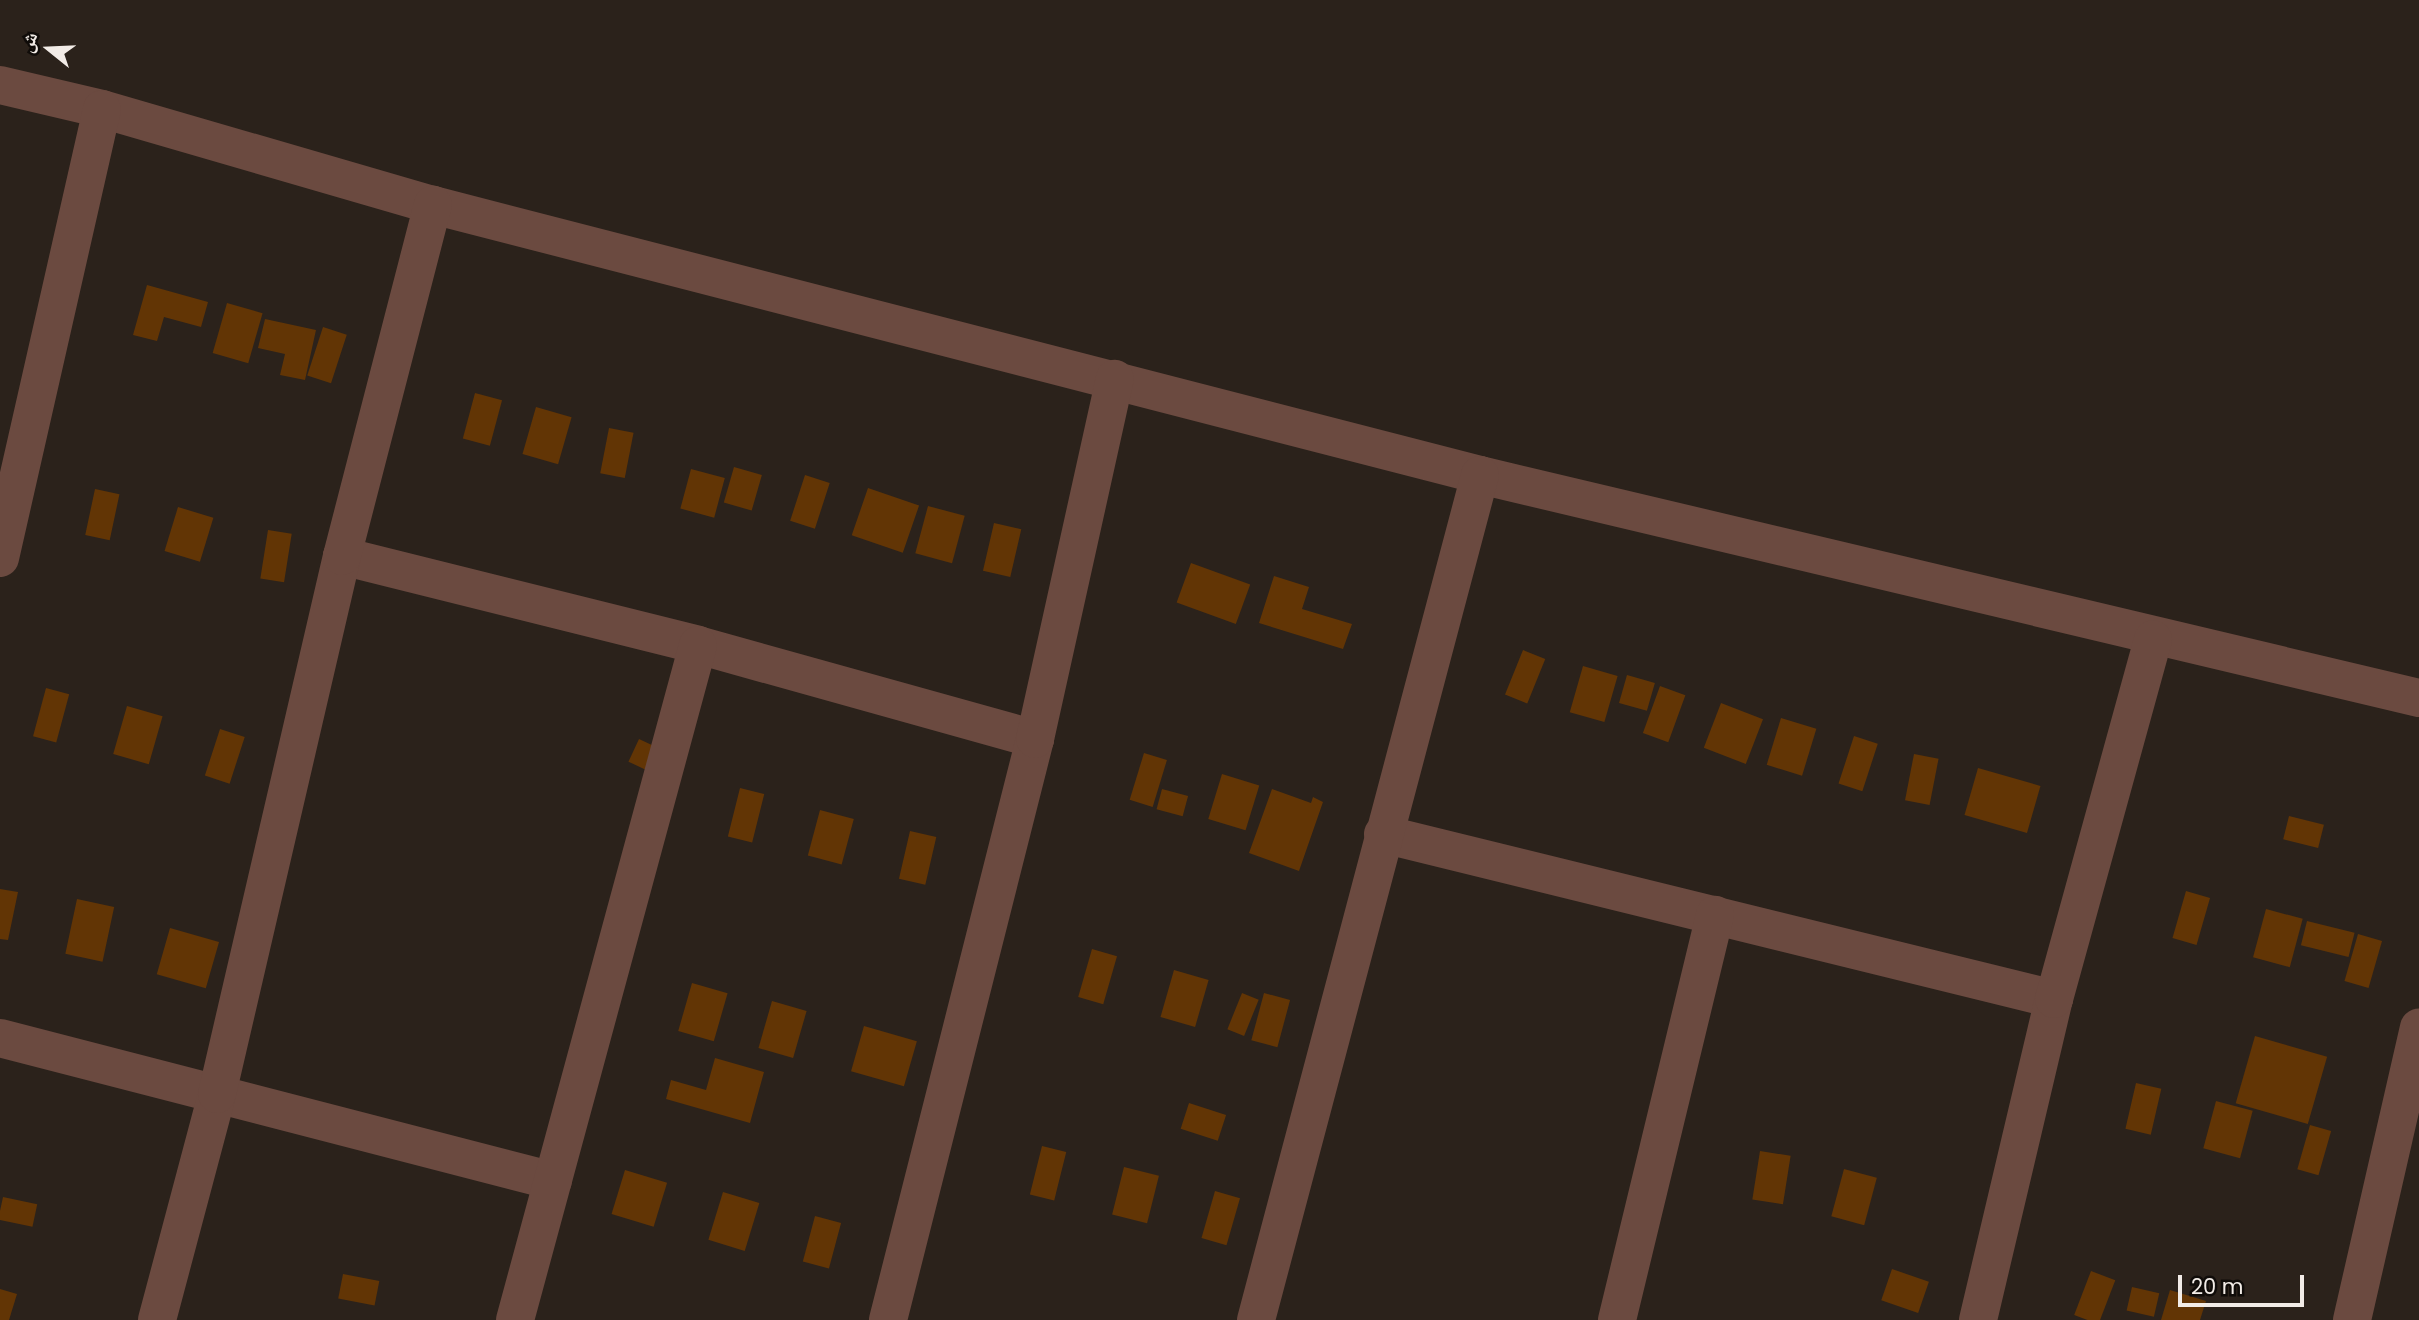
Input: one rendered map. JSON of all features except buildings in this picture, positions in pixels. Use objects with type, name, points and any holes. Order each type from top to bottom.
[{"type":"street","points":[[0,86],[102,109],[433,205],[1480,475],[2153,639],[2419,698]]},
{"type":"street","points":[[0,558],[11,470],[102,109]]},
{"type":"street","points":[[157,1320],[217,1094],[342,556],[433,205]]},
{"type":"street","points":[[888,1320],[1035,739],[1115,379]]},
{"type":"street","points":[[1256,1320],[1480,475]]},
{"type":"street","points":[[342,556],[698,645],[1035,739]]},
{"type":"street","points":[[1979,1320],[2054,999],[2153,639]]},
{"type":"street","points":[[515,1320],[698,645]]},
{"type":"street","points":[[1383,834],[2054,999]]},
{"type":"street","points":[[1617,1320],[1714,915]]},
{"type":"street","points":[[2352,1320],[2407,1141],[2419,1028]]},
{"type":"street","points":[[0,1038],[553,1181]]}]
